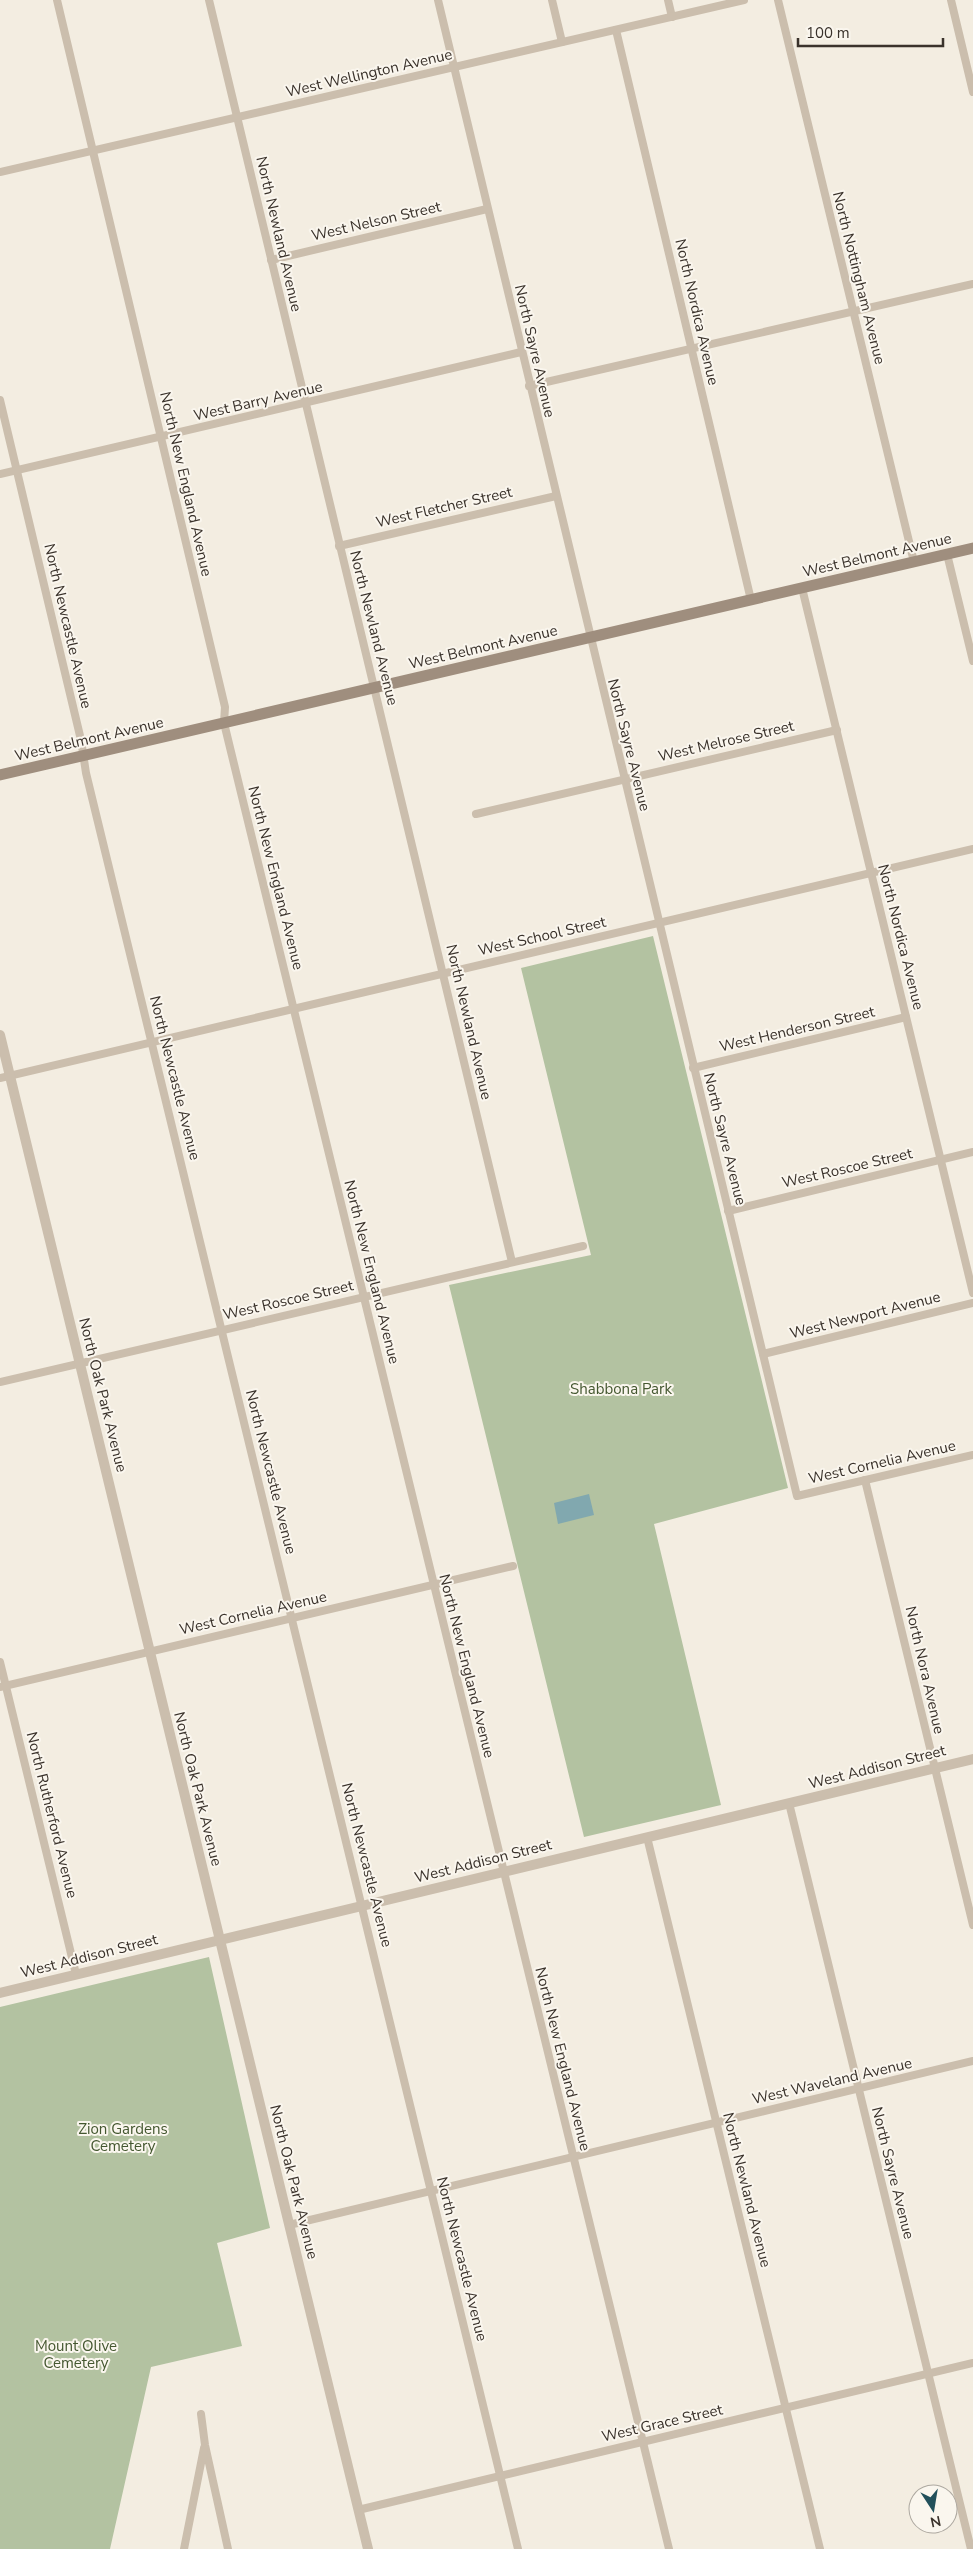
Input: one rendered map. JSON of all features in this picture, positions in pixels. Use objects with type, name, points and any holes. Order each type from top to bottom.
[{"type":"main road","name":"West Belmont Avenue","points":[[0,775],[973,548]]},
{"type":"street","name":"North New England Avenue","points":[[57,0],[225,707],[224,723],[669,2549]]},
{"type":"street","name":"North Newland Avenue","points":[[209,0],[512,1262]]},
{"type":"street","name":"North Sayre Avenue","points":[[438,0],[589,638],[797,1496]]},
{"type":"street","points":[[552,0],[562,42]]},
{"type":"street","points":[[668,0],[672,17]]},
{"type":"street","name":"West Wellington Avenue","points":[[0,172],[744,0]]},
{"type":"street","name":"North Nottingham Avenue","points":[[778,0],[914,562]]},
{"type":"street","points":[[951,0],[973,92]]},
{"type":"street","name":"North Nordica Avenue","points":[[616,30],[751,600]]},
{"type":"street","name":"West Nelson Street","points":[[271,260],[487,209]]},
{"type":"street","points":[[529,386],[973,284]]},
{"type":"street","name":"West Barry Avenue","points":[[0,474],[161,438],[521,352]]},
{"type":"street","name":"North Newcastle Avenue","points":[[0,400],[152,1042],[518,2549]]},
{"type":"street","name":"West Fletcher Street","points":[[339,546],[556,496]]},
{"type":"street","points":[[947,554],[973,661]]},
{"type":"street","name":"North Nordica Avenue","points":[[802,588],[973,1293]]},
{"type":"street","name":"West Melrose Street","points":[[476,814],[836,730]]},
{"type":"street","name":"West School Street","points":[[5,1076],[973,849]]},
{"type":"street","name":"West Henderson Street","points":[[693,1068],[906,1017]]},
{"type":"street","name":"North Oak Park Avenue","points":[[0,1035],[5,1076],[80,1363],[368,2549]]},
{"type":"street","name":"West Roscoe Street","points":[[728,1211],[973,1152]]},
{"type":"street","name":"West Roscoe Street","points":[[0,1382],[582,1246]]},
{"type":"street","name":"West Newport Avenue","points":[[762,1354],[973,1303]]},
{"type":"street","name":"West Cornelia Avenue","points":[[797,1496],[973,1455]]},
{"type":"street","name":"North Nora Avenue","points":[[866,1480],[973,1925]]},
{"type":"street","name":"West Cornelia Avenue","points":[[3,1686],[513,1566]]},
{"type":"street","name":"North Rutherford Avenue","points":[[0,1662],[3,1686],[76,1974]]},
{"type":"street","name":"West Addison Street","points":[[0,1993],[973,1759]]},
{"type":"street","name":"North Sayre Avenue","points":[[789,1803],[971,2549]]},
{"type":"street","name":"North Newland Avenue","points":[[647,1837],[820,2549]]},
{"type":"street","name":"West Waveland Avenue","points":[[289,2224],[973,2061]]},
{"type":"street","name":"West Grace Street","points":[[358,2510],[973,2363]]},
{"type":"street","points":[[201,2414],[204,2445],[228,2549]]},
{"type":"street","points":[[184,2549],[204,2445]]},
{"type":"green space","name":"Shabbona Park","points":[[653,936],[788,1488],[654,1524],[721,1805],[584,1837],[449,1285],[591,1255],[521,968]]},
{"type":"green space","points":[[209,1957],[270,2228],[217,2243],[242,2346],[151,2367],[110,2549],[0,2549],[0,2007]]},
{"type":"water","points":[[589,1494],[594,1515],[558,1524],[554,1503]]},
{"type":"park label","name":"Zion Gardens Cemetery","points":[[123,2138]]},
{"type":"park label","name":"Mount Olive Cemetery","points":[[76,2354]]}]
